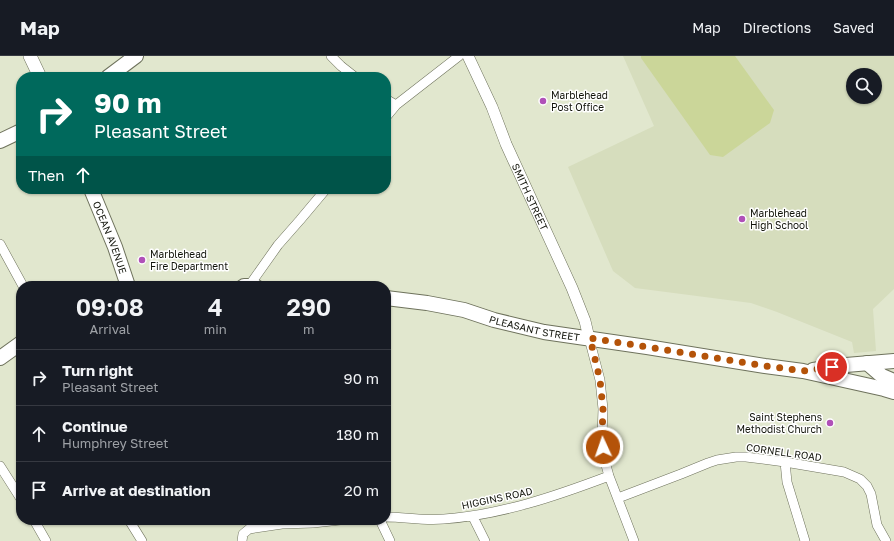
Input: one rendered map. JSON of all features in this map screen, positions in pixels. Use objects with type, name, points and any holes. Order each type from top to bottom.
[{"type":"main road","points":[[30,56],[38,72]]},
{"type":"main road","points":[[115,72],[136,56]]},
{"type":"main road","points":[[0,141],[16,133]]},
{"type":"main road","name":"OCEAN AVENUE","points":[[94,194],[126,281]]},
{"type":"main road","name":"PLEASANT STREET","points":[[391,299],[427,303],[464,310],[494,320],[544,332],[803,371]]},
{"type":"main road","points":[[0,358],[16,347]]},
{"type":"main road","points":[[803,371],[846,365],[894,361]]},
{"type":"main road","points":[[867,363],[868,372],[872,380],[891,387]]},
{"type":"main road","points":[[803,371],[891,387]]},
{"type":"street","points":[[331,56],[349,72]]},
{"type":"street","points":[[391,112],[396,105],[459,56]]},
{"type":"street","name":"SMITH STREET","points":[[468,56],[492,107],[506,144],[572,288],[590,338]]},
{"type":"street","points":[[391,102],[396,105]]},
{"type":"street","points":[[253,281],[278,245],[322,194]]},
{"type":"street","points":[[0,244],[20,281]]},
{"type":"street","points":[[590,338],[600,380],[603,409],[602,436],[604,458],[609,476],[634,541]]},
{"type":"street","name":"CORNELL ROAD","points":[[618,498],[717,460],[746,457],[785,462],[844,472],[860,479],[872,494],[877,525],[886,541]]},
{"type":"street","points":[[785,462],[787,482],[805,539],[795,541]]},
{"type":"street","points":[[0,466],[16,491]]},
{"type":"street","name":"HIGGINS ROAD","points":[[391,517],[443,520],[473,516],[543,499],[609,476]]},
{"type":"street","points":[[473,516],[485,541]]},
{"type":"street","points":[[37,525],[46,541]]},
{"type":"street","points":[[132,525],[142,541]]},
{"type":"street","points":[[242,541],[243,534],[249,529],[275,525]]},
{"type":"street","points":[[382,525],[390,541]]},
{"type":"shaded area","name":"Marblehead High School","points":[[623,56],[894,56],[894,289],[873,309],[876,351],[854,353],[852,342],[751,303],[635,288],[613,271],[568,167],[654,126]]},
{"type":"green space","points":[[641,56],[735,56],[774,110],[770,123],[723,157],[710,155]]},
{"type":"place","name":"Marblehead Post Office","points":[[543,101]]},
{"type":"place","name":"Marblehead High School","points":[[742,219]]},
{"type":"place","name":"Marblehead Fire Department","points":[[142,260]]},
{"type":"place","name":"Saint Stephens Methodist Church","points":[[830,423]]},
{"type":"route","points":[[603,447],[603,409],[600,380],[590,338],[803,371],[832,367]]}]
